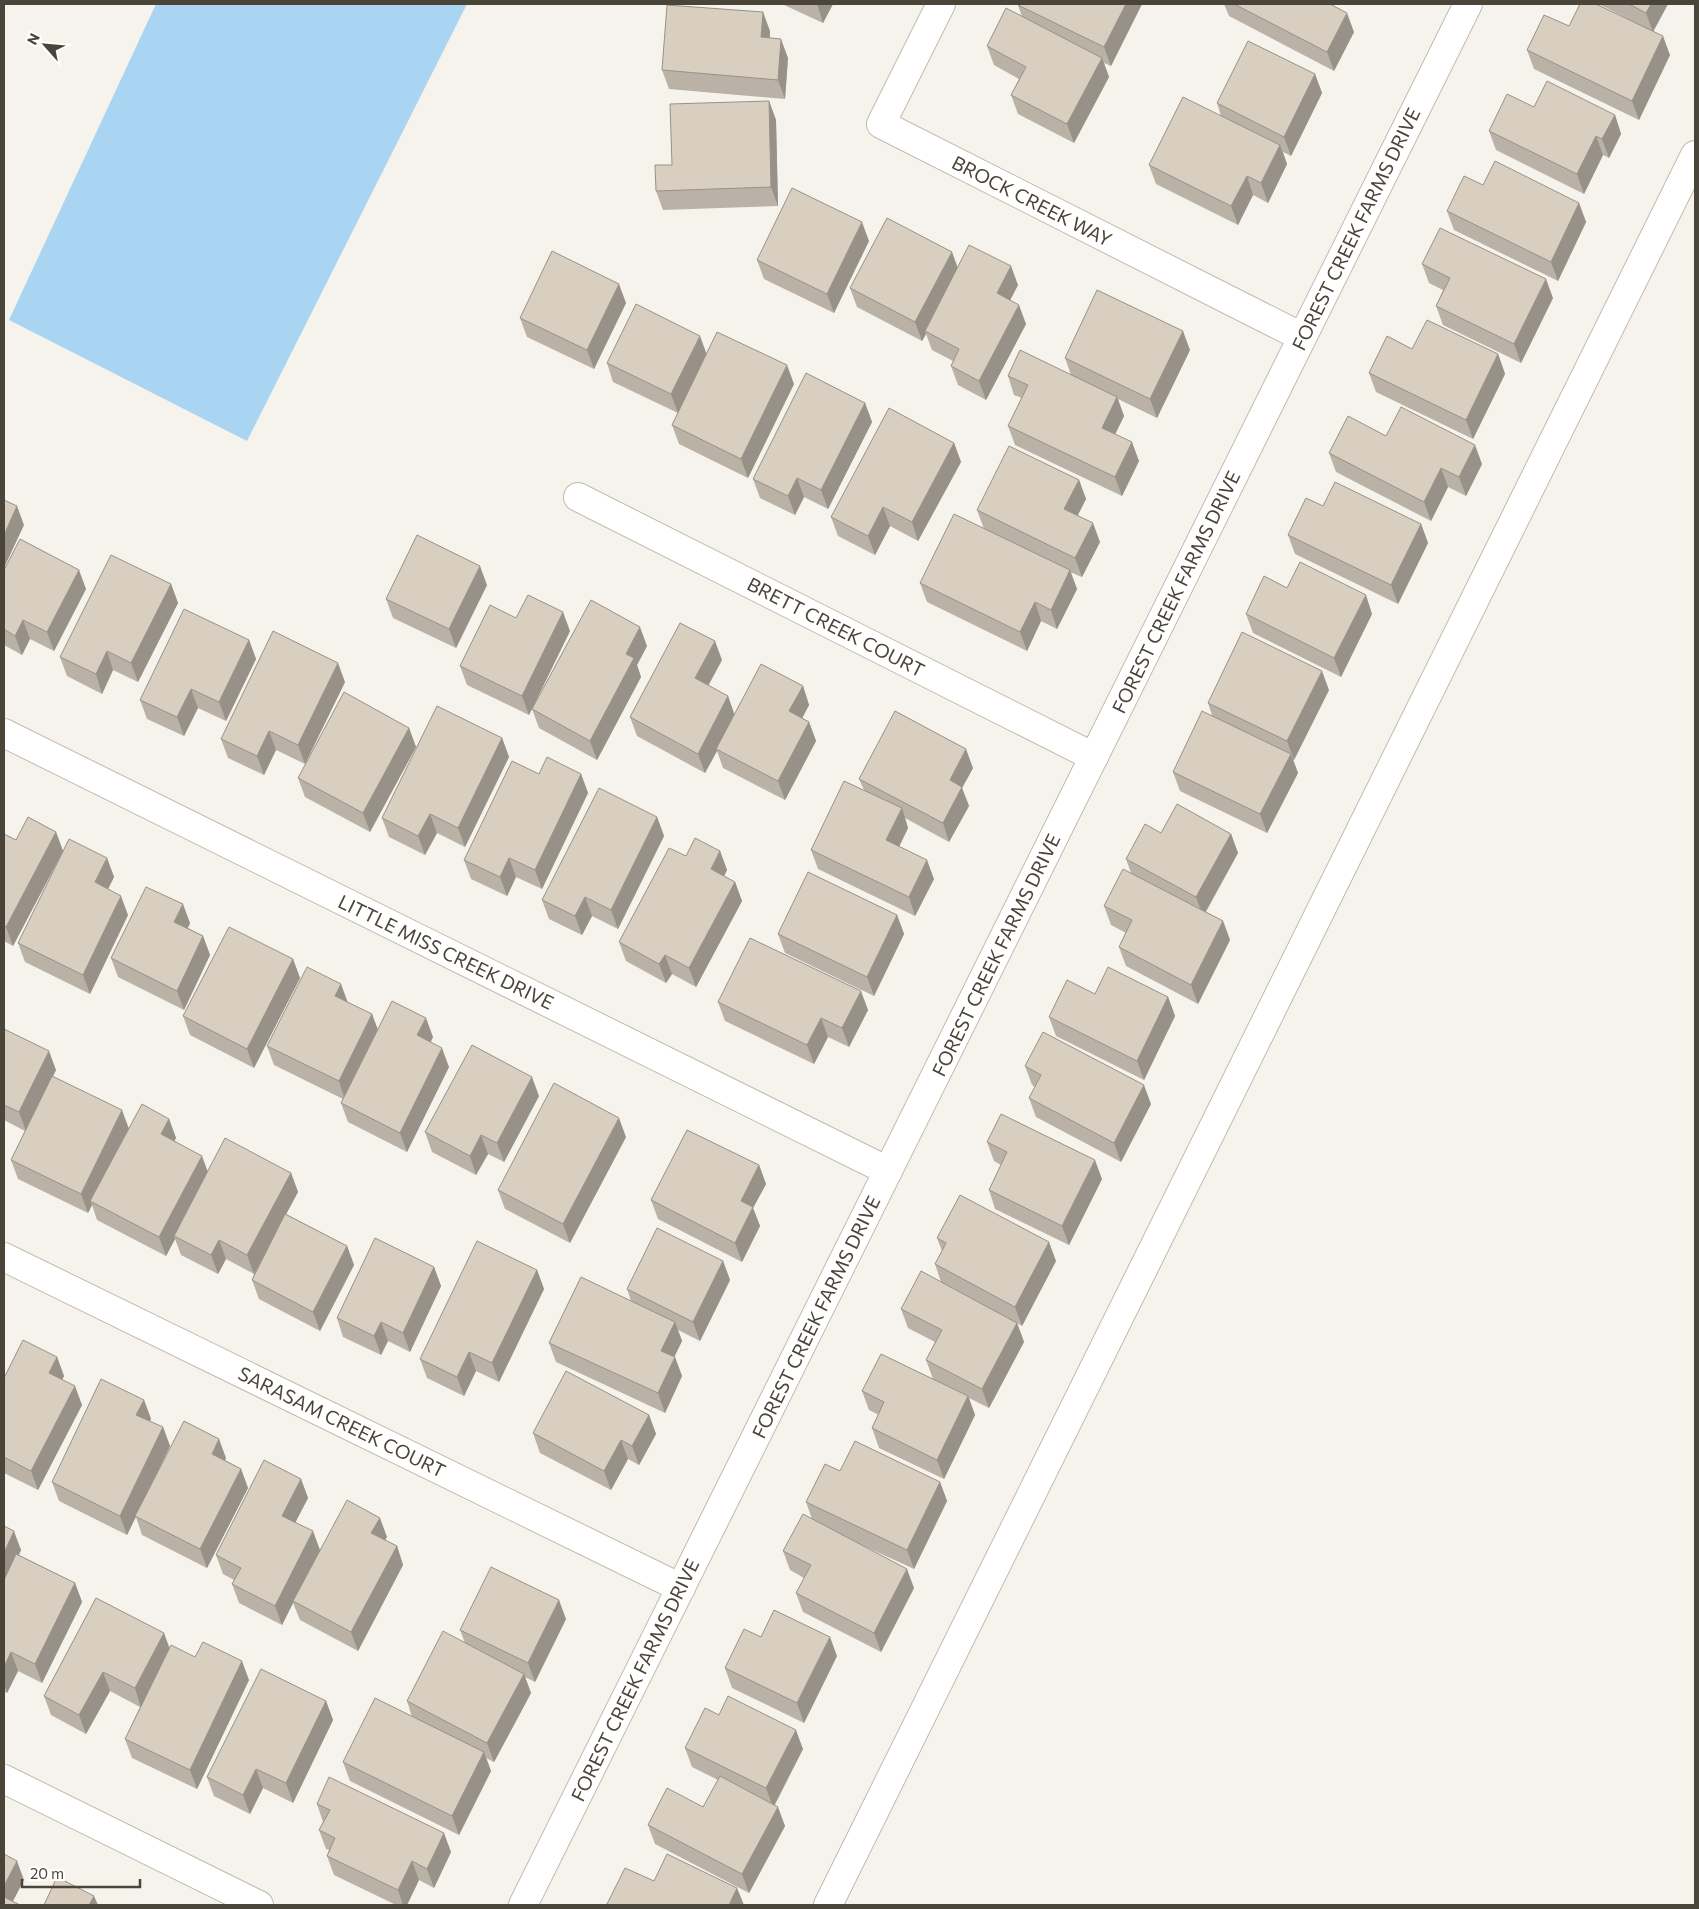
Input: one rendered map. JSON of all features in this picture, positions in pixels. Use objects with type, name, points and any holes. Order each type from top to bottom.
[{"type":"street","name":"BROCK CREEK WAY","points":[[941,4],[881,124],[1302,337]]},
{"type":"street","name":"FOREST CREEK FARMS DRIVE","points":[[523,1905],[1468,4]]},
{"type":"street","points":[[828,1905],[1695,154]]},
{"type":"street","name":"BRETT CREEK COURT","points":[[578,497],[1094,757]]},
{"type":"street","name":"LITTLE MISS CREEK DRIVE","points":[[4,733],[888,1171]]},
{"type":"street","name":"SARASAM CREEK COURT","points":[[4,1257],[681,1588]]},
{"type":"street","points":[[4,1779],[259,1905]]},
{"type":"water","points":[[156,4],[467,4],[247,441],[9,320]]},
{"type":"building","points":[[1019,4],[1126,4],[1104,47]]},
{"type":"building","points":[[1234,4],[1330,4],[1347,13],[1327,52]]},
{"type":"building","points":[[1580,4],[1596,4],[1663,36],[1632,101],[1527,50],[1544,15],[1569,26]]},
{"type":"building","points":[[1629,4],[1651,4],[1646,13]]},
{"type":"building","points":[[667,5],[763,12],[761,37],[781,39],[778,80],[662,70]]},
{"type":"building","points":[[1006,8],[1102,58],[1067,124],[1011,95],[1026,67],[987,46]]},
{"type":"building","points":[[1248,41],[1315,74],[1284,137],[1217,103]]},
{"type":"building","points":[[1547,81],[1615,115],[1602,139],[1596,136],[1577,174],[1489,131],[1507,94],[1534,107]]},
{"type":"building","points":[[1183,97],[1280,145],[1261,183],[1247,176],[1231,206],[1149,165]]},
{"type":"building","points":[[769,101],[771,187],[656,191],[655,165],[672,165],[670,104]]},
{"type":"building","points":[[1495,161],[1579,203],[1551,262],[1447,211],[1464,176],[1483,185]]},
{"type":"building","points":[[792,188],[862,222],[827,294],[757,260]]},
{"type":"building","points":[[887,218],[952,252],[915,322],[850,288]]},
{"type":"building","points":[[1440,228],[1546,279],[1514,344],[1436,306],[1450,278],[1422,264]]},
{"type":"building","points":[[969,245],[1011,266],[997,293],[1019,305],[979,381],[951,366],[959,349],[925,331]]},
{"type":"building","points":[[552,251],[619,284],[587,350],[520,318]]},
{"type":"building","points":[[1097,290],[1183,331],[1150,399],[1065,358]]},
{"type":"building","points":[[636,304],[700,336],[671,394],[607,363]]},
{"type":"building","points":[[1427,320],[1498,354],[1466,420],[1369,373],[1387,336],[1412,349]]},
{"type":"building","points":[[717,332],[787,365],[741,459],[672,425]]},
{"type":"building","points":[[1020,350],[1117,397],[1102,428],[1132,442],[1115,477],[1008,426],[1028,385],[1008,376]]},
{"type":"building","points":[[806,373],[865,403],[821,490],[797,478],[788,496],[753,479]]},
{"type":"building","points":[[1401,407],[1475,445],[1459,477],[1441,468],[1424,502],[1329,453],[1348,416],[1386,436]]},
{"type":"building","points":[[889,408],[954,443],[912,522],[883,507],[868,536],[831,517]]},
{"type":"building","points":[[1009,446],[1079,480],[1064,509],[1093,523],[1075,558],[977,510]]},
{"type":"building","points":[[1335,482],[1421,524],[1391,585],[1288,535],[1306,498],[1323,506]]},
{"type":"building","points":[[4,500],[17,506],[4,535]]},
{"type":"building","points":[[954,514],[1070,570],[1051,610],[1035,602],[1020,632],[920,583]]},
{"type":"building","points":[[417,535],[480,566],[449,629],[386,599]]},
{"type":"building","points":[[20,539],[79,570],[47,632],[23,620],[15,636],[4,629],[4,570]]},
{"type":"building","points":[[111,555],[171,584],[131,663],[107,651],[96,674],[60,657]]},
{"type":"building","points":[[1300,562],[1366,595],[1334,658],[1246,614],[1264,576],[1287,588]]},
{"type":"building","points":[[528,595],[563,612],[522,696],[460,666],[490,605],[516,618]]},
{"type":"building","points":[[591,600],[640,627],[626,654],[634,658],[590,741],[532,709]]},
{"type":"building","points":[[184,609],[249,640],[219,702],[191,689],[177,717],[140,700]]},
{"type":"building","points":[[680,623],[715,641],[695,678],[728,696],[698,754],[630,717]]},
{"type":"building","points":[[273,631],[338,663],[298,745],[269,731],[257,756],[221,739]]},
{"type":"building","points":[[1242,632],[1322,671],[1287,741],[1208,703]]},
{"type":"building","points":[[761,664],[803,686],[789,711],[809,722],[778,781],[716,749]]},
{"type":"building","points":[[344,692],[409,728],[363,813],[298,778]]},
{"type":"building","points":[[437,706],[502,738],[458,828],[430,814],[418,836],[382,818]]},
{"type":"building","points":[[895,711],[966,749],[950,780],[962,787],[943,823],[859,779]]},
{"type":"building","points":[[1202,711],[1291,754],[1260,814],[1173,772]]},
{"type":"building","points":[[547,757],[581,774],[535,870],[509,858],[500,877],[464,860],[512,761],[539,774]]},
{"type":"building","points":[[844,781],[902,808],[886,840],[927,860],[909,897],[811,850]]},
{"type":"building","points":[[599,788],[657,817],[611,910],[585,897],[575,916],[542,900]]},
{"type":"building","points":[[1177,804],[1231,834],[1196,897],[1126,859],[1145,824],[1161,833]]},
{"type":"building","points":[[28,817],[56,832],[6,927],[4,925],[4,834],[16,840]]},
{"type":"building","points":[[695,838],[720,851],[711,869],[735,882],[689,968],[665,955],[659,964],[619,942],[669,848],[686,856]]},
{"type":"building","points":[[69,839],[107,858],[95,882],[121,896],[83,975],[18,943]]},
{"type":"building","points":[[1123,869],[1223,921],[1191,985],[1119,947],[1132,920],[1104,906]]},
{"type":"building","points":[[808,872],[897,915],[867,977],[778,934]]},
{"type":"building","points":[[146,887],[183,904],[174,922],[203,936],[177,991],[111,958]]},
{"type":"building","points":[[229,927],[293,959],[247,1049],[183,1016]]},
{"type":"building","points":[[750,938],[861,991],[842,1028],[821,1018],[807,1045],[718,1002]]},
{"type":"building","points":[[307,967],[341,984],[335,996],[372,1014],[339,1081],[267,1046]]},
{"type":"building","points":[[1108,967],[1168,997],[1137,1061],[1049,1017],[1067,980],[1095,994]]},
{"type":"building","points":[[392,1001],[426,1018],[417,1035],[442,1048],[400,1133],[341,1103]]},
{"type":"building","points":[[4,1029],[49,1051],[19,1112],[4,1105]]},
{"type":"building","points":[[1043,1032],[1144,1085],[1114,1143],[1029,1098],[1041,1075],[1025,1066]]},
{"type":"building","points":[[472,1045],[532,1077],[497,1143],[481,1135],[470,1156],[425,1132]]},
{"type":"building","points":[[52,1076],[122,1110],[81,1194],[11,1160]]},
{"type":"building","points":[[554,1083],[619,1118],[563,1224],[498,1190]]},
{"type":"building","points":[[142,1104],[169,1119],[161,1134],[202,1156],[159,1237],[90,1201]]},
{"type":"building","points":[[1001,1114],[1095,1160],[1062,1226],[989,1190],[1007,1152],[987,1142]]},
{"type":"building","points":[[687,1130],[759,1165],[741,1201],[753,1207],[735,1243],[651,1200]]},
{"type":"building","points":[[225,1138],[291,1173],[247,1255],[219,1240],[211,1255],[174,1236]]},
{"type":"building","points":[[960,1195],[1049,1242],[1015,1307],[935,1264],[946,1243],[937,1238]]},
{"type":"building","points":[[285,1214],[347,1246],[313,1312],[252,1280]]},
{"type":"building","points":[[657,1228],[723,1261],[693,1322],[627,1289]]},
{"type":"building","points":[[375,1238],[434,1267],[403,1333],[381,1322],[374,1336],[337,1318]]},
{"type":"building","points":[[477,1241],[537,1270],[492,1363],[469,1352],[457,1377],[420,1359]]},
{"type":"building","points":[[921,1271],[1017,1323],[982,1389],[926,1360],[942,1330],[901,1309]]},
{"type":"building","points":[[581,1277],[675,1322],[661,1351],[675,1357],[658,1393],[549,1343]]},
{"type":"building","points":[[23,1340],[57,1357],[49,1373],[75,1386],[31,1471],[4,1457],[4,1378]]},
{"type":"building","points":[[881,1354],[968,1396],[937,1460],[872,1428],[884,1402],[862,1391]]},
{"type":"building","points":[[566,1371],[649,1415],[632,1446],[621,1440],[604,1471],[533,1433]]},
{"type":"building","points":[[101,1379],[144,1400],[136,1415],[163,1427],[120,1516],[52,1482]]},
{"type":"building","points":[[184,1421],[219,1439],[212,1454],[241,1469],[200,1549],[135,1516]]},
{"type":"building","points":[[855,1441],[940,1482],[907,1550],[806,1502],[825,1464],[840,1471]]},
{"type":"building","points":[[264,1460],[301,1479],[282,1516],[313,1531],[275,1606],[232,1584],[241,1568],[216,1555]]},
{"type":"building","points":[[347,1500],[380,1518],[371,1533],[397,1546],[351,1632],[293,1601]]},
{"type":"building","points":[[803,1514],[907,1569],[874,1633],[796,1593],[811,1565],[783,1551]]},
{"type":"building","points":[[4,1526],[14,1531],[4,1553]]},
{"type":"building","points":[[16,1554],[75,1583],[35,1664],[11,1652],[4,1667],[4,1580]]},
{"type":"building","points":[[491,1567],[559,1600],[528,1663],[460,1630]]},
{"type":"building","points":[[96,1598],[164,1633],[135,1688],[103,1672],[79,1715],[44,1696]]},
{"type":"building","points":[[774,1610],[830,1637],[797,1703],[725,1668],[744,1629],[761,1637]]},
{"type":"building","points":[[443,1631],[524,1674],[487,1743],[407,1701]]},
{"type":"building","points":[[203,1642],[242,1661],[190,1770],[125,1739],[171,1645],[195,1657]]},
{"type":"building","points":[[261,1669],[326,1701],[286,1783],[256,1769],[243,1795],[207,1777]]},
{"type":"building","points":[[728,1696],[796,1730],[766,1788],[685,1748],[705,1708],[719,1715]]},
{"type":"building","points":[[375,1698],[484,1752],[452,1816],[343,1762]]},
{"type":"building","points":[[720,1776],[778,1807],[742,1874],[648,1825],[667,1788],[703,1807]]},
{"type":"building","points":[[329,1777],[444,1833],[427,1869],[412,1861],[398,1890],[327,1856],[335,1838],[319,1830],[330,1810],[317,1804]]},
{"type":"building","points":[[4,1854],[17,1861],[4,1886]]},
{"type":"building","points":[[667,1854],[737,1888],[729,1905],[607,1904],[625,1868],[654,1881]]},
{"type":"building","points":[[57,1877],[94,1896],[89,1905],[44,1905]]},
{"type":"building","points":[[4,1897],[20,1905],[4,1905]]}]
